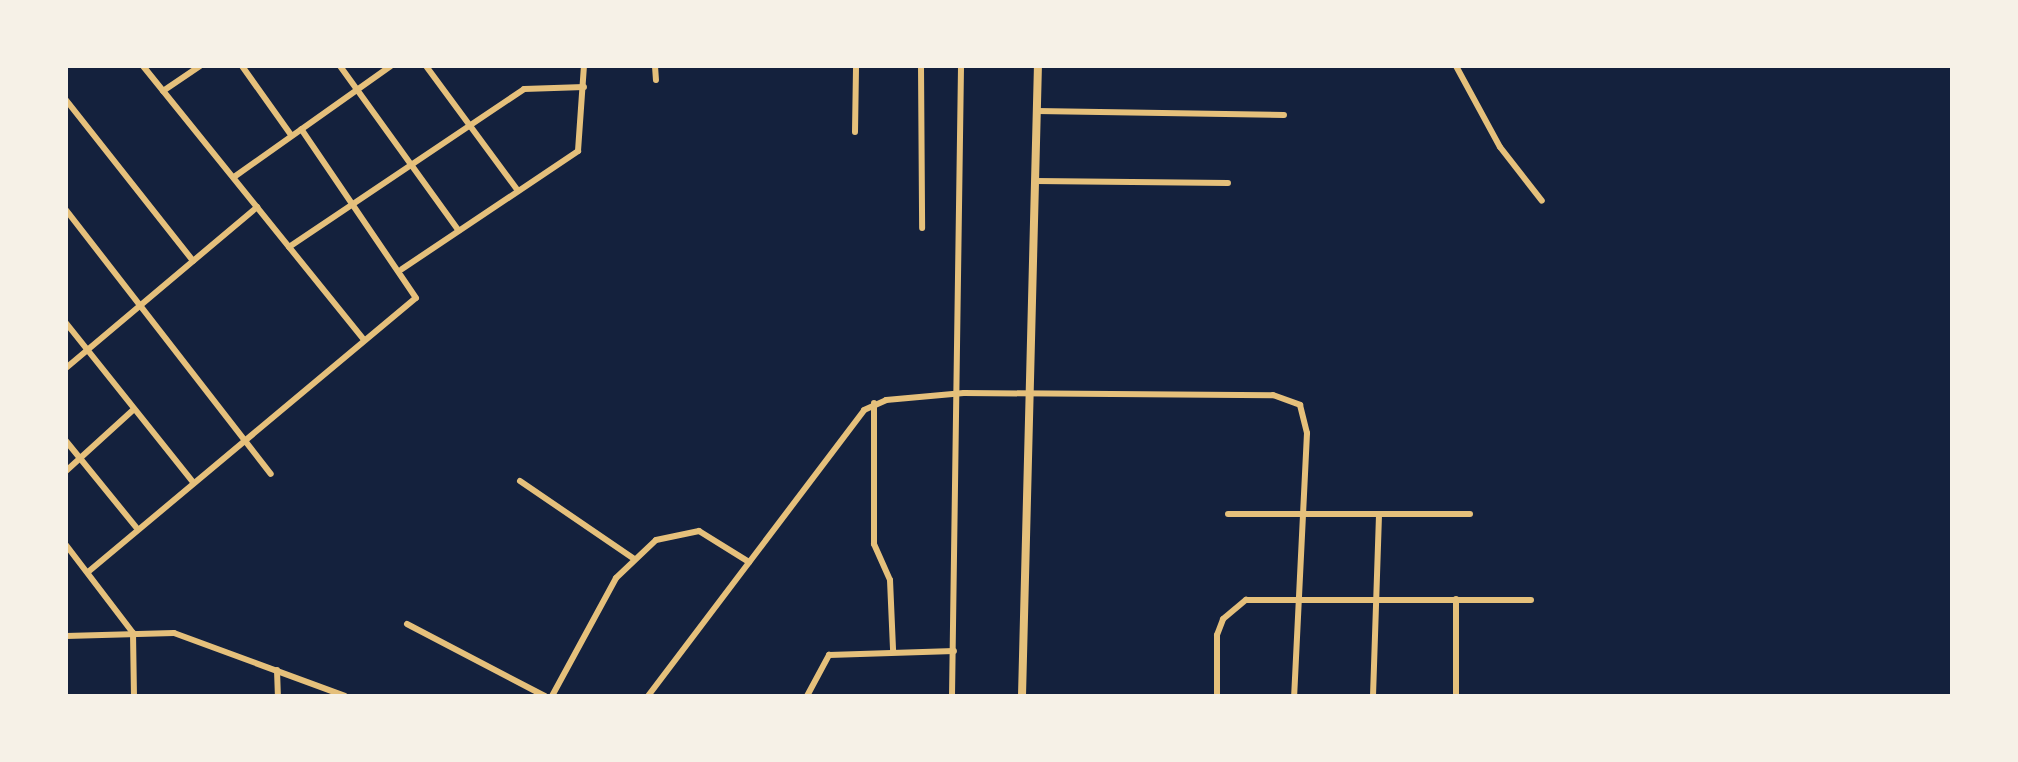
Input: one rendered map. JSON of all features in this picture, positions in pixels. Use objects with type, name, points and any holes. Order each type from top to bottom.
[{"type":"street","points":[[143,66],[364,340]]},
{"type":"street","points":[[163,91],[200,66]]},
{"type":"street","points":[[242,66],[291,135]]},
{"type":"street","points":[[340,66],[459,231]]},
{"type":"street","points":[[234,177],[391,66]]},
{"type":"street","points":[[426,66],[518,191]]},
{"type":"street","points":[[402,269],[578,151],[584,66]]},
{"type":"street","points":[[655,66],[656,80]]},
{"type":"street","points":[[855,132],[856,66]]},
{"type":"street","points":[[921,66],[922,228]]},
{"type":"street","points":[[952,696],[961,393],[961,66]]},
{"type":"street","points":[[1022,696],[1038,66]]},
{"type":"street","points":[[1456,66],[1500,147],[1542,201]]},
{"type":"street","points":[[289,247],[408,161],[524,89],[584,87]]},
{"type":"street","points":[[66,100],[193,261]]},
{"type":"street","points":[[1037,111],[1284,115]]},
{"type":"street","points":[[88,572],[136,527],[416,298],[402,269],[301,129]]},
{"type":"street","points":[[1036,181],[1228,183]]},
{"type":"street","points":[[66,368],[257,207]]},
{"type":"street","points":[[66,210],[271,474]]},
{"type":"street","points":[[66,323],[192,481]]},
{"type":"street","points":[[648,696],[874,403],[961,393],[1290,397],[1306,415],[1299,518],[1294,696]]},
{"type":"street","points":[[874,403],[874,544],[890,580],[893,650]]},
{"type":"street","points":[[66,471],[133,410]]},
{"type":"street","points":[[66,441],[136,527]]},
{"type":"street","points":[[520,481],[633,558]]},
{"type":"street","points":[[1228,514],[1299,518],[1470,514]]},
{"type":"street","points":[[1373,696],[1379,598],[1379,517]]},
{"type":"street","points":[[552,696],[633,558],[656,540],[699,531],[749,562]]},
{"type":"street","points":[[66,545],[133,633],[134,696]]},
{"type":"street","points":[[1217,696],[1223,619],[1246,600],[1296,597],[1531,600]]},
{"type":"street","points":[[1456,599],[1456,696]]},
{"type":"street","points":[[407,624],[540,695]]},
{"type":"street","points":[[66,636],[133,633],[206,640],[345,696]]},
{"type":"street","points":[[807,696],[829,655],[893,650],[954,651]]},
{"type":"street","points":[[277,670],[278,696]]}]
